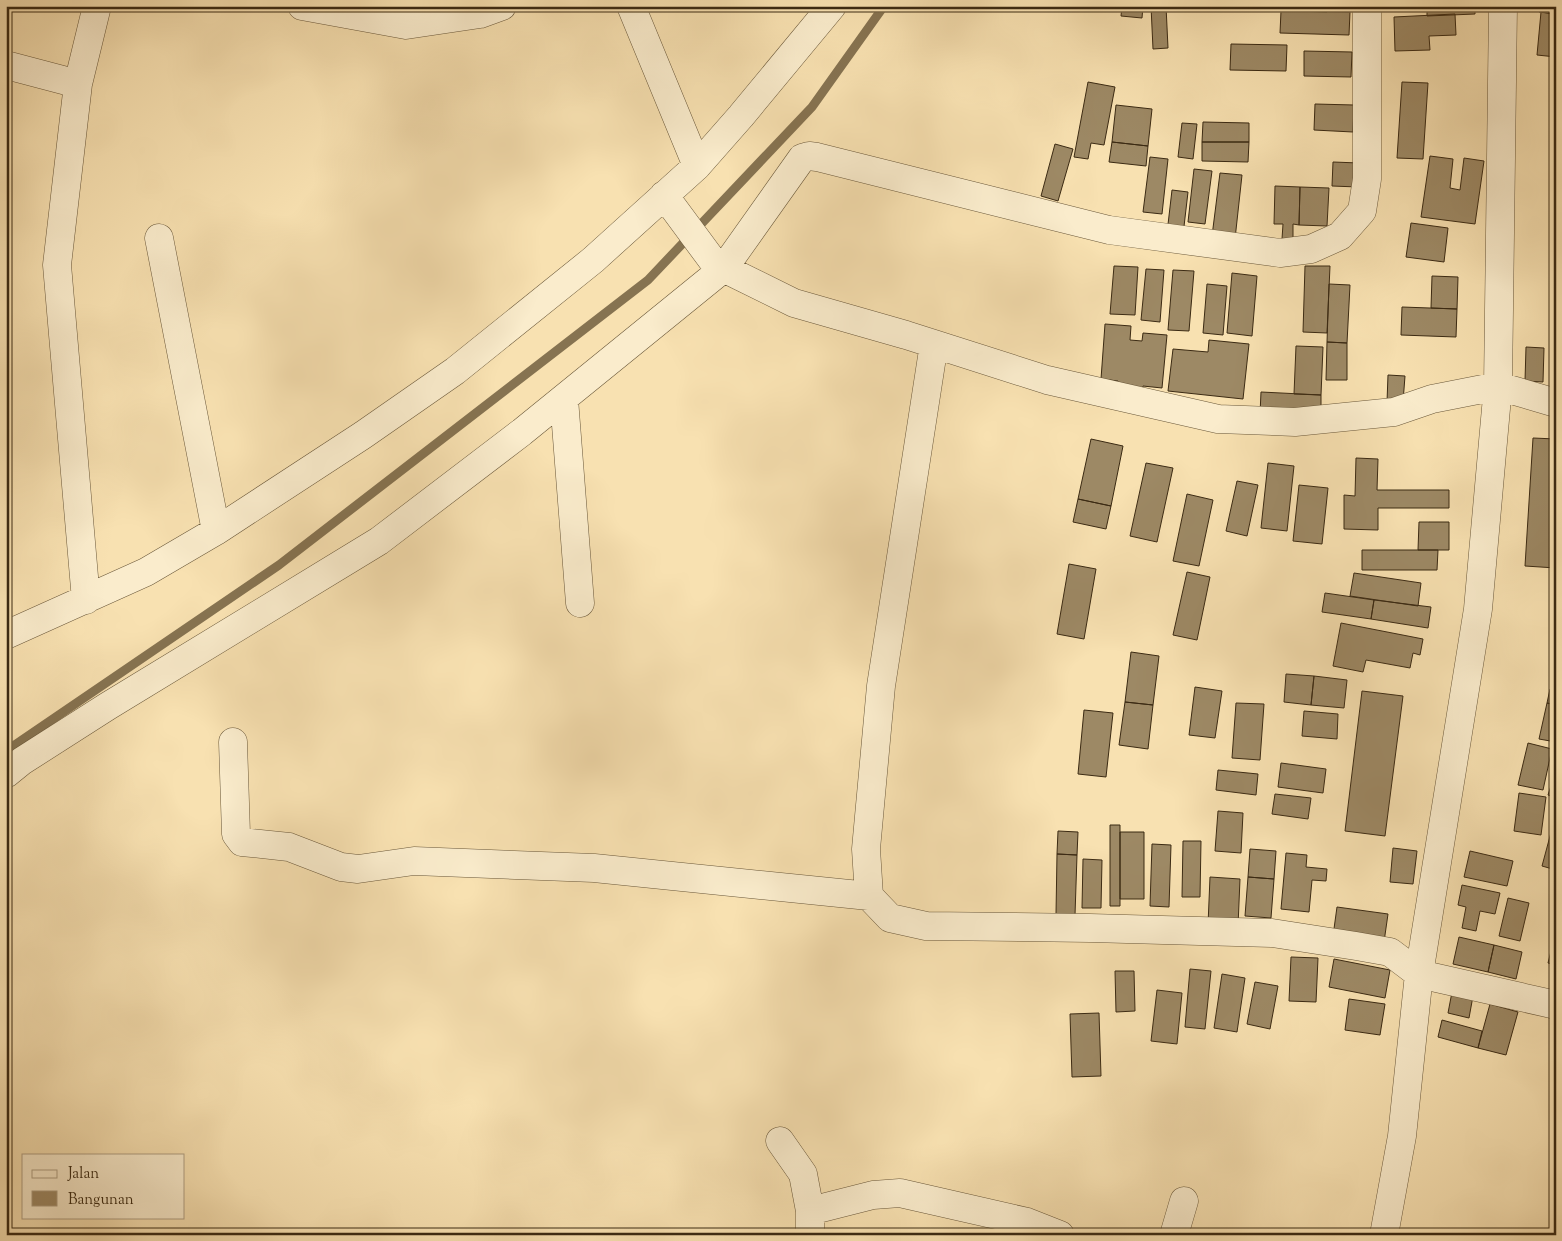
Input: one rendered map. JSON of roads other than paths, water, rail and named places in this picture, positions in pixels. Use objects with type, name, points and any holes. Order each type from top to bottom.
[{"type":"street","points":[[86,600],[57,265],[78,84],[97,6]]},
{"type":"street","points":[[302,6],[406,25],[480,14],[502,6]]},
{"type":"street","points":[[631,6],[696,166]]},
{"type":"street","points":[[6,635],[146,572],[216,531],[363,435],[455,371],[593,260],[696,166],[747,109],[832,6]]},
{"type":"street","points":[[6,774],[22,761],[108,706],[379,541],[564,399],[720,266],[802,158],[809,156],[1110,230],[1280,253],[1311,249],[1340,236],[1362,211],[1367,178],[1367,6]]},
{"type":"street","points":[[1384,1235],[1402,1136],[1419,974],[1478,609],[1498,386],[1503,6]]},
{"type":"street","points":[[6,65],[78,84]]},
{"type":"street","points":[[664,195],[720,266],[794,303],[934,344],[1047,380],[1218,419],[1295,422],[1394,412],[1432,399],[1498,386],[1556,403]]},
{"type":"street","points":[[159,238],[216,531]]},
{"type":"street","points":[[934,344],[881,686],[866,849],[869,896],[890,918],[926,926],[1272,933],[1390,952],[1419,974],[1556,1005]]},
{"type":"street","points":[[564,399],[580,603]]},
{"type":"street","points":[[233,742],[236,834],[242,842],[289,847],[341,867],[358,869],[414,861],[594,868],[869,896]]},
{"type":"street","points":[[780,1141],[803,1174],[810,1223],[873,1195],[900,1193],[1027,1222],[1060,1235]]},
{"type":"street","points":[[1174,1235],[1184,1201]]},
{"type":"waterway","points":[[6,751],[279,565],[648,280],[812,107],[884,6]]}]
